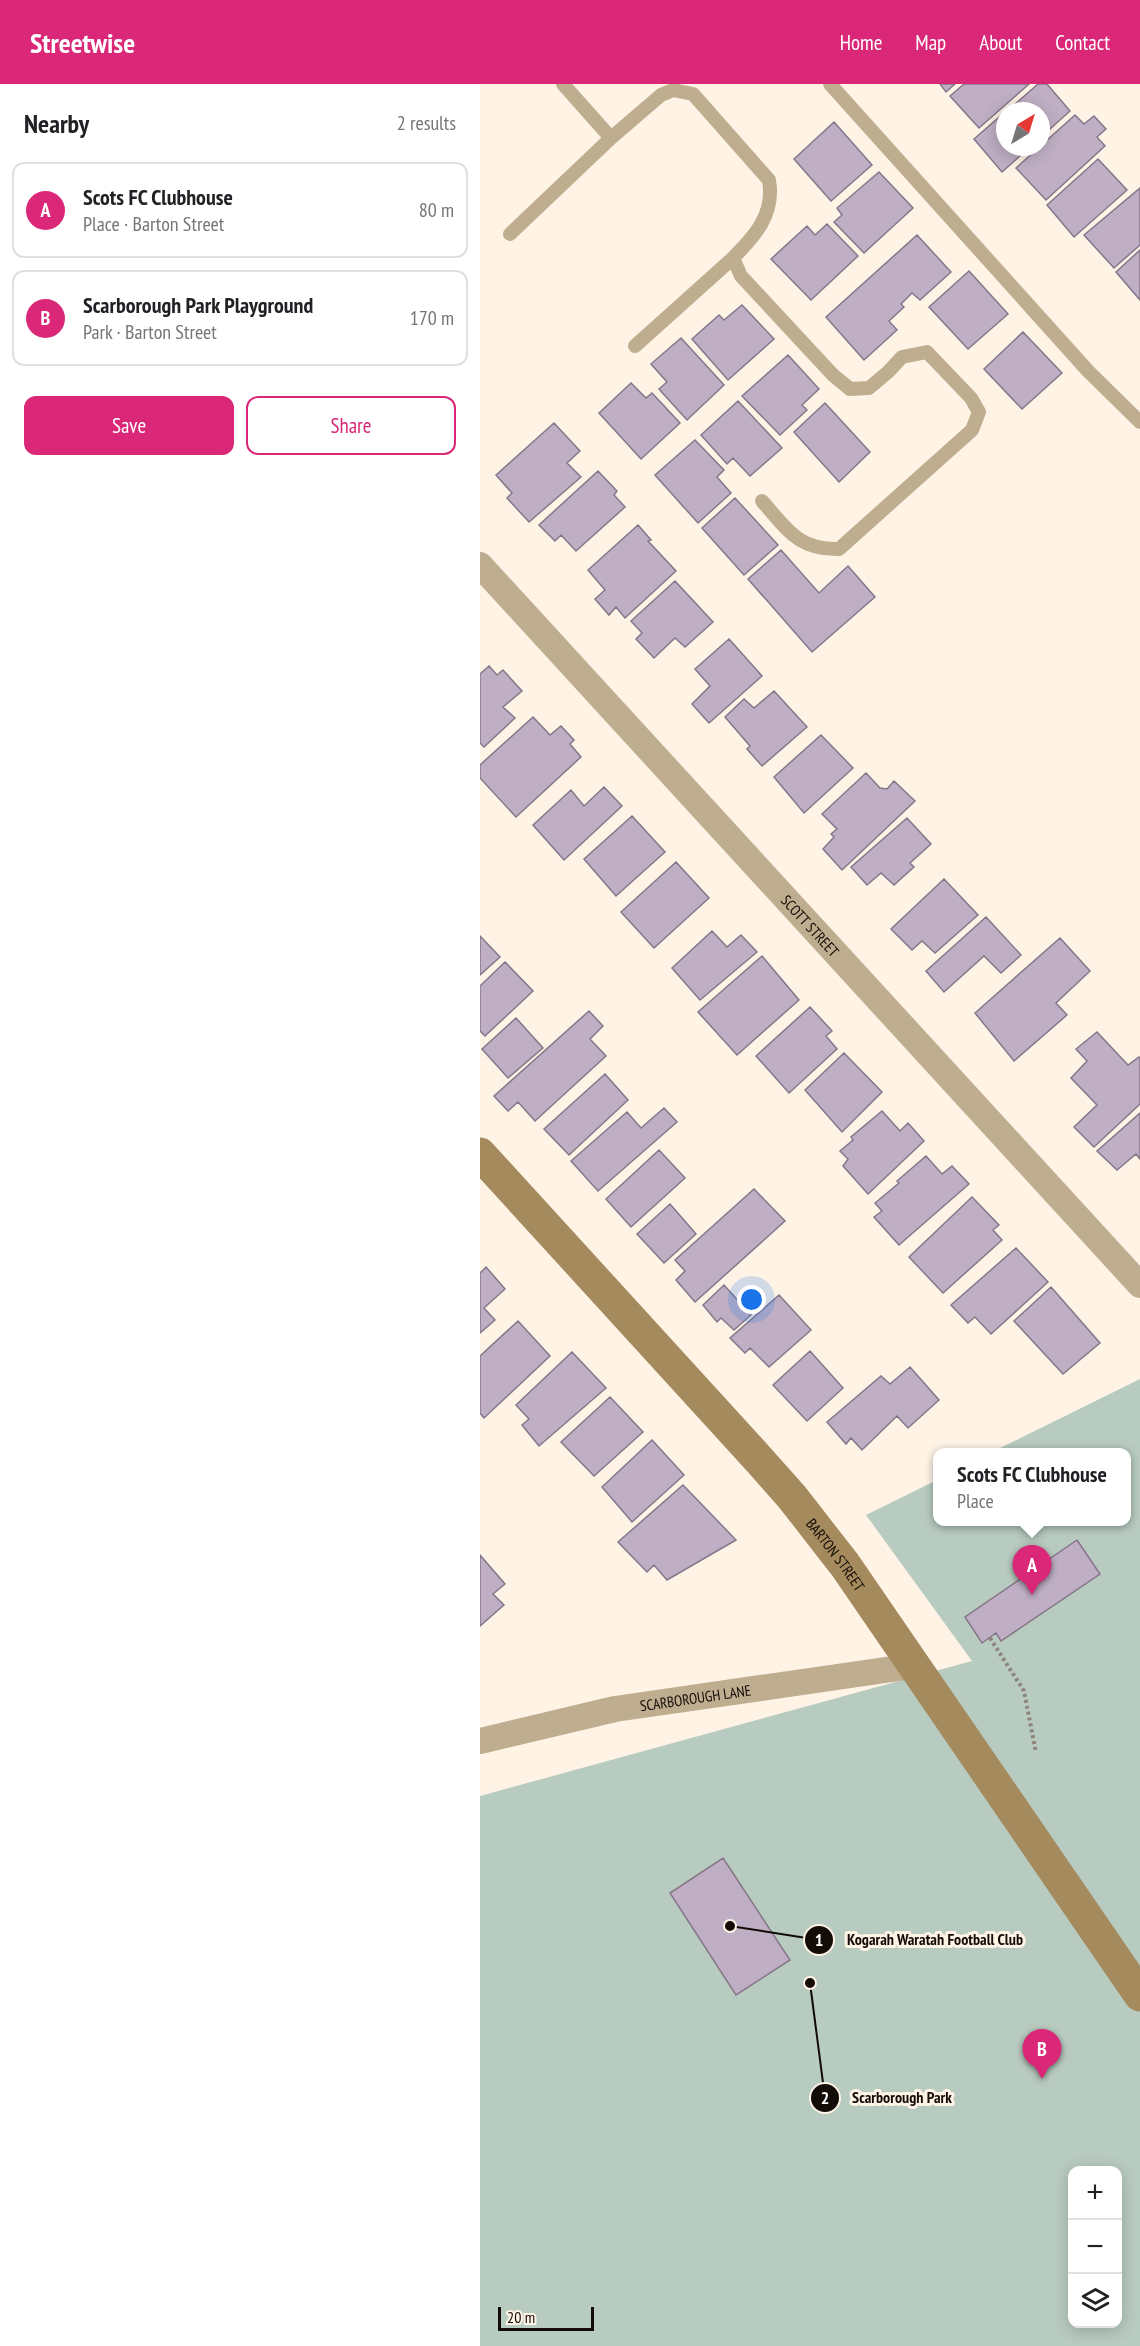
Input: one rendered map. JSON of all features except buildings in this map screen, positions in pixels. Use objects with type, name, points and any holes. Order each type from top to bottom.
[{"type":"street","name":"SCOTT STREET","points":[[480,565],[1140,1285]]},
{"type":"street","name":"BARTON STREET","points":[[480,1154],[792,1497],[845,1565],[1140,1995]]},
{"type":"street","name":"SCARBOROUGH LANE","points":[[480,1742],[615,1709],[914,1666]]},
{"type":"lane","points":[[562,84],[611,138]]},
{"type":"lane","points":[[830,84],[1088,371],[1140,422]]},
{"type":"lane","points":[[510,234],[611,138],[661,95],[673,90],[693,94],[769,180],[771,195],[765,218],[751,240],[635,345]]},
{"type":"lane","points":[[733,258],[741,276],[833,375],[850,388],[868,388],[902,357],[927,352],[971,398],[979,412],[972,430],[839,549],[821,549],[801,542],[762,501]]},
{"type":"path","points":[[990,1638],[1024,1691],[1036,1753]]},
{"type":"green space","points":[[1140,1379],[1140,2346],[480,2346],[480,1796],[972,1661],[866,1515],[933,1482],[933,1526],[1131,1526],[1131,1448],[1000,1448]]},
{"type":"place","name":"Scots FC Clubhouse","points":[[1032,1595]]},
{"type":"place","name":"Kogarah Waratah Football Club","points":[[730,1926]]},
{"type":"place","name":"Scarborough Park","points":[[810,1983]]},
{"type":"place","name":"Scarborough Park Playground","points":[[1042,2079]]}]
